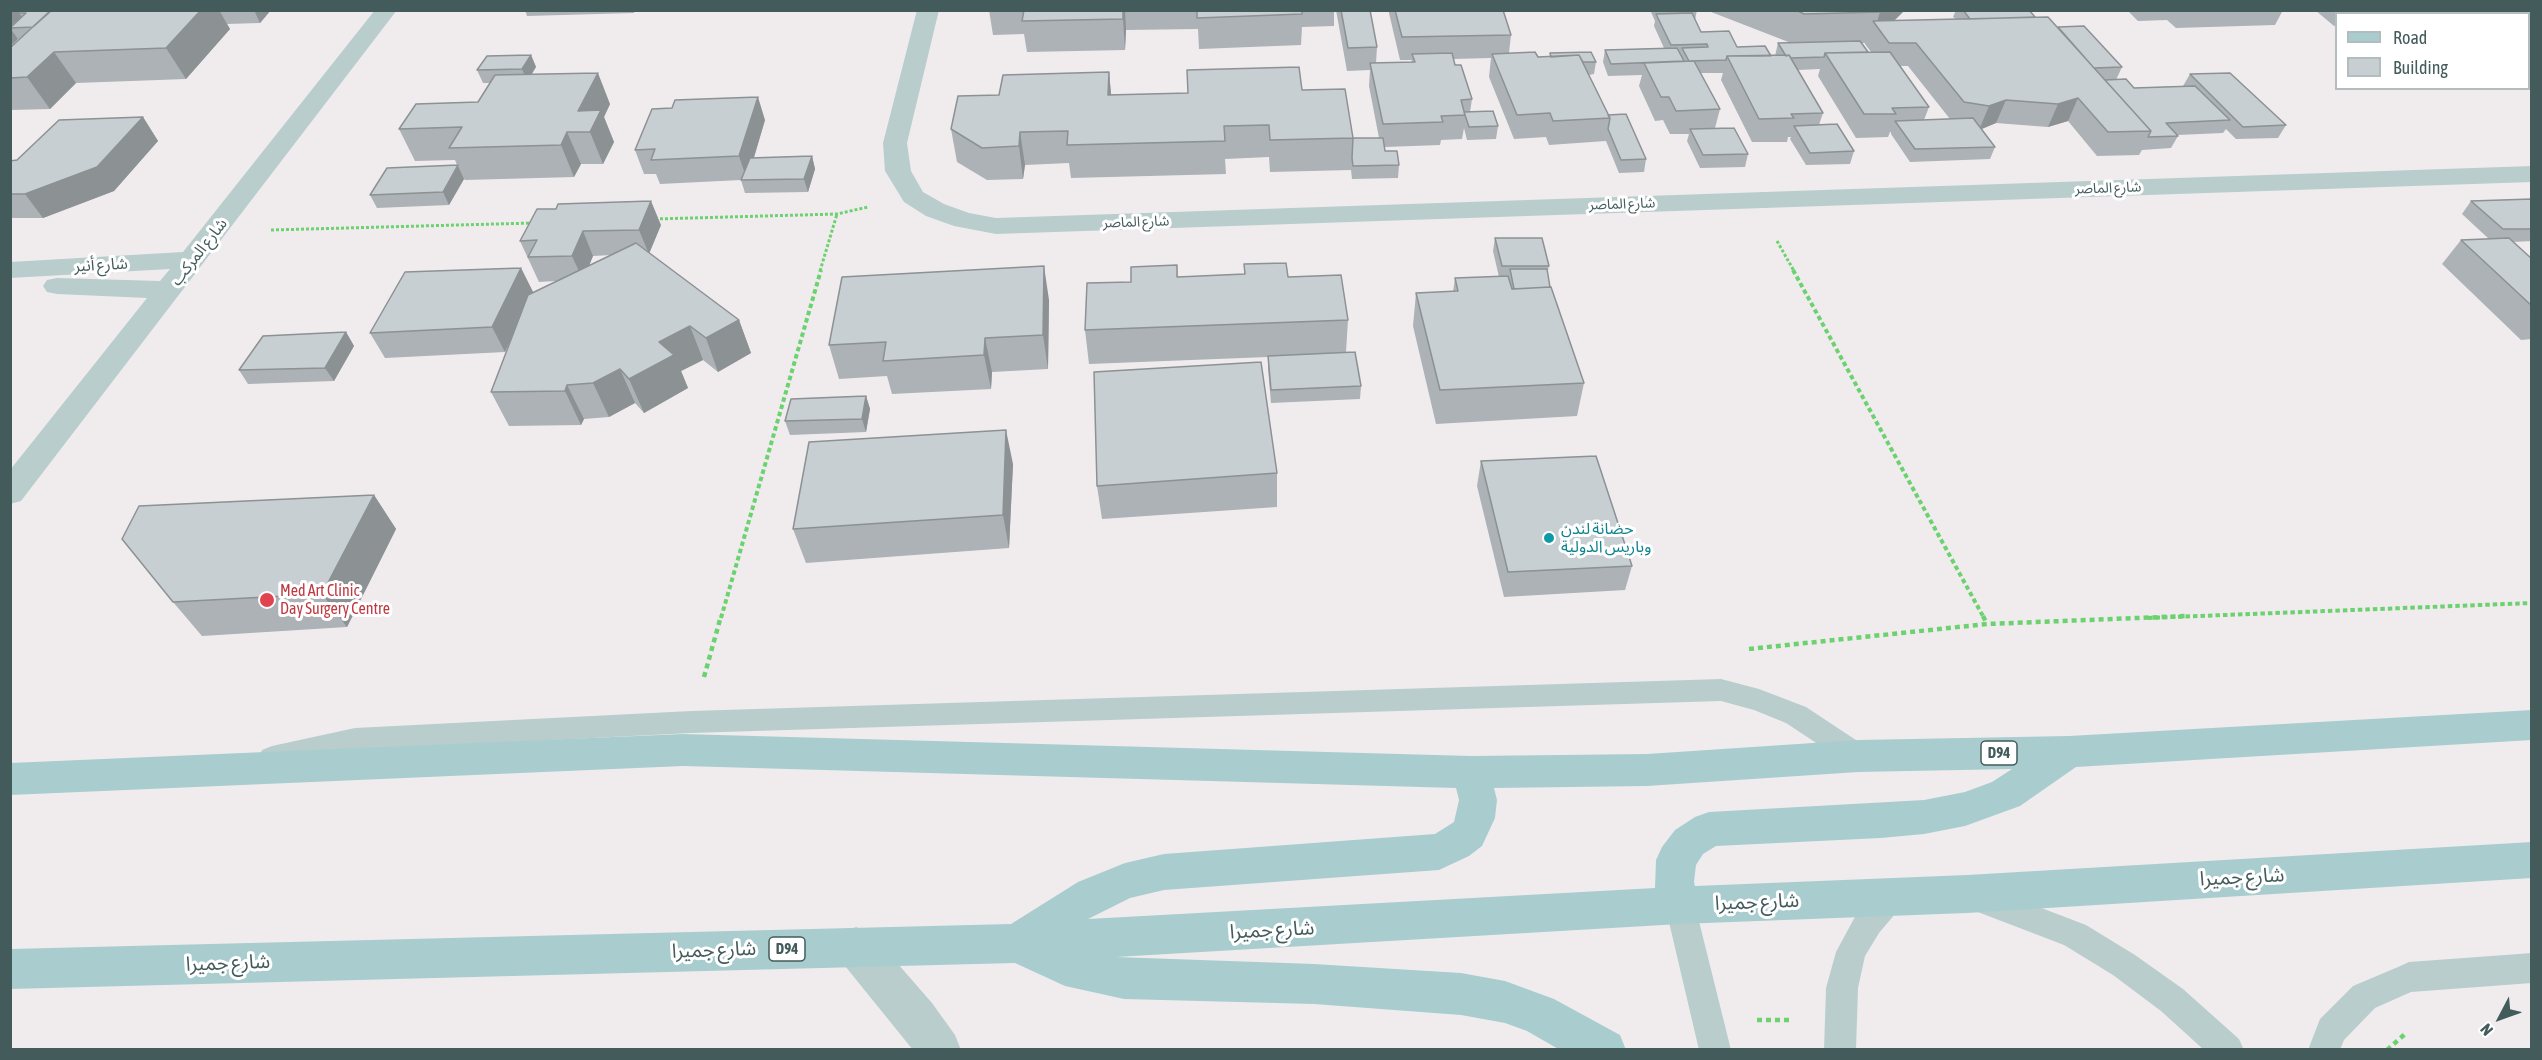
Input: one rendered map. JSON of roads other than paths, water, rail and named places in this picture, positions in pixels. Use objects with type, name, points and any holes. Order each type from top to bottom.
[{"type":"main road","name":"D94","points":[[10,779],[683,750],[1472,772],[1647,770],[1858,756],[2069,752],[2532,725]]},
{"type":"main road","points":[[1680,905],[1674,882],[1676,860],[1689,842],[1709,829],[1881,821],[1924,817],[1965,809],[2006,794],[2069,752]]},
{"type":"main road","points":[[1472,772],[1478,800],[1475,818],[1467,834],[1455,844],[1439,852],[1164,872],[1125,881],[1093,895],[1055,917],[1018,943],[1065,966],[1124,979],[1314,984],[1472,996],[1504,1002],[1539,1014],[1604,1050]]},
{"type":"main road","name":"شارع جميرا","points":[[10,969],[1018,943],[1680,905],[1967,894],[2532,860]]},
{"type":"street","name":"شارع المركب","points":[[10,493],[387,10]]},
{"type":"street","name":"شارع الماصر","points":[[928,10],[896,143],[897,171],[913,197],[935,210],[963,220],[996,226],[2532,174]]},
{"type":"street","name":"شارع أنير","points":[[10,270],[191,260]]},
{"type":"street","name":"شارع أنير","points":[[10,284],[168,290]]},
{"type":"street","points":[[856,947],[916,1018],[939,1050]]},
{"type":"lane","points":[[219,770],[355,739],[692,722],[1721,690],[1759,700],[1796,715],[1858,756]]},
{"type":"lane","points":[[1967,894],[2075,935],[2124,965],[2172,1000],[2228,1050]]},
{"type":"lane","points":[[1840,1050],[1842,988],[1851,952],[1868,923],[1890,897]]},
{"type":"lane","points":[[1680,905],[1715,1050]]},
{"type":"lane","points":[[2324,1050],[2331,1030],[2364,997],[2409,977],[2532,968]]},
{"type":"place","name":"حضانة لندن وباريس الدولية","points":[[1549,538]]},
{"type":"place","name":"Med Art Clinic Day Surgery Centre","points":[[267,600]]}]
